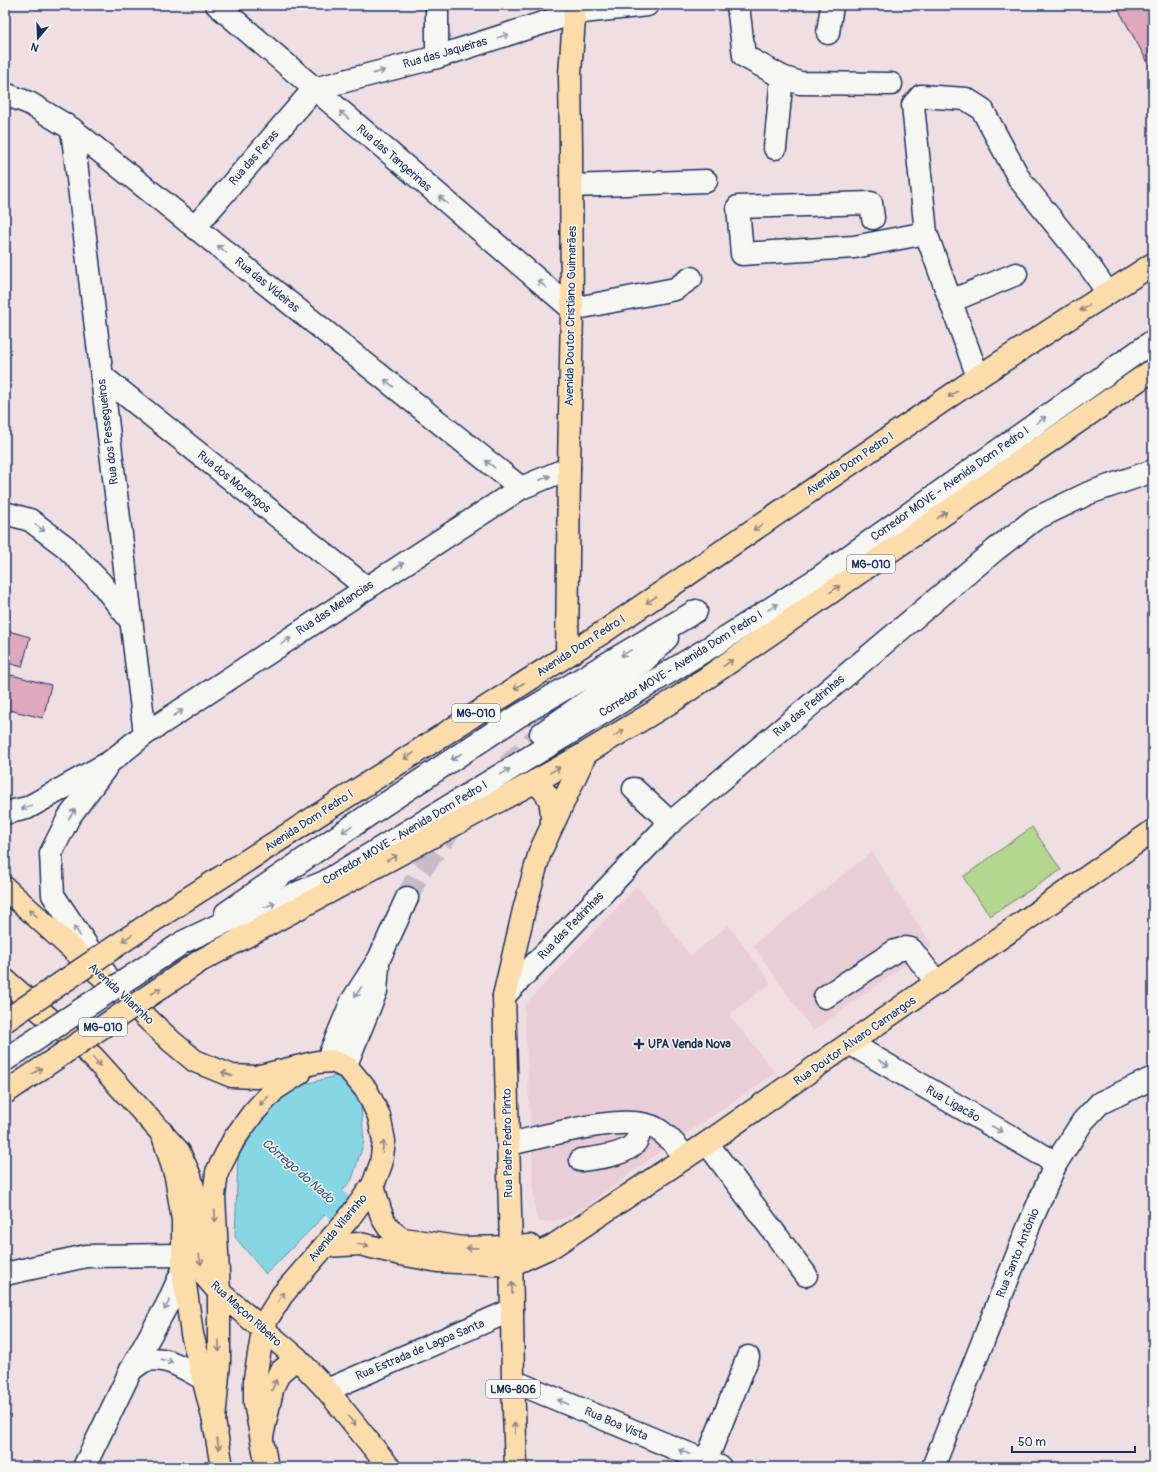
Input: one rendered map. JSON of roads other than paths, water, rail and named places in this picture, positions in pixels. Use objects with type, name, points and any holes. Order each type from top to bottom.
[{"type":"main road","name":"Avenida Doutor Cristiano Guimarães","points":[[568,655],[568,468],[572,309],[570,74],[574,9]]},
{"type":"main road","name":"Avenida Dom Pedro I","points":[[5,1021],[159,916],[594,638],[978,377],[1153,264]]},
{"type":"main road","name":"MG-010","points":[[5,1093],[201,960],[534,782],[586,753],[676,698],[1153,370]]},
{"type":"main road","points":[[567,627],[580,636],[594,638]]},
{"type":"main road","name":"Rua Padre Pedro Pinto","points":[[516,1467],[509,1144],[504,996],[524,910],[540,852],[586,753]]},
{"type":"main road","name":"Rua Padre Pedro Pinto","points":[[534,782],[542,787],[548,795],[552,806],[552,825]]},
{"type":"main road","name":"Rua Doutor Álvaro Camargos","points":[[325,1246],[360,1244],[401,1254],[438,1260],[511,1256],[553,1246],[851,1044],[1153,831]]},
{"type":"main road","name":"Avenida Vilarinho","points":[[5,888],[171,1041],[195,1061],[232,1076],[256,1078],[330,1063],[348,1068],[367,1091],[379,1116],[384,1141],[381,1164],[373,1184],[349,1218],[282,1295],[267,1319],[263,1331],[255,1378],[256,1403],[267,1467]]},
{"type":"main road","points":[[5,980],[93,1057],[162,1132],[176,1177],[183,1220],[184,1263],[192,1334],[214,1422],[222,1467]]},
{"type":"main road","points":[[214,1422],[219,1363],[219,1292],[214,1196],[217,1172],[234,1138],[252,1113],[275,1089],[330,1063]]},
{"type":"main road","name":"Rua Maçon Ribeiro","points":[[162,1132],[179,1152],[190,1176],[196,1200],[199,1259],[206,1277],[219,1292],[296,1358],[328,1390],[389,1467]]},
{"type":"main road","name":"Rua Doutor Álvaro Camargos","points":[[373,1184],[386,1225],[396,1236],[403,1240],[511,1256]]},
{"type":"main road","points":[[262,1436],[273,1386],[280,1372],[296,1358]]},
{"type":"street","name":"Rua das Tangerinas","points":[[217,5],[572,309]]},
{"type":"street","points":[[437,5],[437,57]]},
{"type":"street","name":"Rua das Jaqueiras","points":[[314,89],[437,57],[574,9],[647,5]]},
{"type":"street","points":[[738,5],[744,56],[782,77],[800,83],[891,84]]},
{"type":"street","points":[[828,33],[832,5]]},
{"type":"street","points":[[775,148],[782,77]]},
{"type":"street","name":"Rua das Peras","points":[[195,227],[314,89]]},
{"type":"street","name":"Rua das Videiras","points":[[5,94],[28,102],[72,129],[521,488]]},
{"type":"street","points":[[978,377],[926,233],[912,104],[921,96],[966,99],[982,109],[1020,180],[1090,267],[1108,293]]},
{"type":"street","name":"Rua dos Pessegueiros","points":[[72,129],[145,734]]},
{"type":"street","points":[[572,186],[706,181]]},
{"type":"street","points":[[873,218],[872,203],[738,207],[742,254],[854,247],[926,233]]},
{"type":"street","points":[[951,301],[1016,274]]},
{"type":"street","points":[[572,309],[675,289],[691,278]]},
{"type":"street","name":"Corredor MOVE - Avenida Dom Pedro I","points":[[181,944],[224,923],[325,882],[717,642],[817,579],[1153,341]]},
{"type":"street","name":"Rua dos Morangos","points":[[102,376],[367,588]]},
{"type":"street","name":"Rua das Melancias","points":[[5,813],[27,808],[110,762],[145,734],[521,488],[568,468]]},
{"type":"street","name":"Rua das Pedrinhas","points":[[504,996],[670,822],[995,550],[1035,519],[1089,493],[1153,471]]},
{"type":"street","points":[[5,513],[30,520],[66,547],[101,583],[131,621]]},
{"type":"street","name":"Corredor MOVE - Avenida Dom Pedro I","points":[[5,1060],[181,944],[370,814],[517,717],[696,611],[644,661],[541,734]]},
{"type":"street","points":[[644,661],[717,642]]},
{"type":"street","name":"Rua das Melancias","points":[[110,762],[69,817],[51,853],[53,895],[114,987]]},
{"type":"street","points":[[634,789],[670,822]]},
{"type":"street","points":[[330,1063],[376,991],[379,959],[407,898]]},
{"type":"street","points":[[201,960],[224,923]]},
{"type":"street","points":[[825,997],[895,951],[906,948],[911,949],[937,983]]},
{"type":"street","name":"Rua Ligacão","points":[[851,1044],[1056,1164]]},
{"type":"street","name":"Rua Santo Antônio","points":[[933,1467],[1028,1228],[1056,1164],[1083,1121],[1100,1103],[1153,1078]]},
{"type":"street","points":[[509,1144],[592,1126],[625,1123],[640,1124],[656,1128],[673,1142],[686,1157]]},
{"type":"street","points":[[581,1160],[612,1156],[628,1150],[638,1138],[640,1124]]},
{"type":"street","points":[[707,1143],[806,1275]]},
{"type":"street","points":[[5,1274],[86,1256],[184,1263],[167,1305],[131,1370],[84,1467]]},
{"type":"street","name":"Rua Estrada de Lagoa Santa","points":[[328,1390],[512,1310]]},
{"type":"street","points":[[713,1464],[748,1357]]},
{"type":"street","points":[[131,1370],[144,1361],[160,1359],[173,1363],[202,1378]]},
{"type":"street","name":"Rua Boa Vista","points":[[513,1381],[713,1464]]},
{"type":"water","points":[[336,1076],[347,1084],[361,1106],[364,1142],[352,1179],[321,1219],[266,1274],[235,1237],[238,1157],[266,1113],[294,1087]]},
{"type":"waterway","name":"Córrego do Nado","points":[[305,1177],[338,1206]]},
{"type":"tunnel","points":[[507,766],[541,734]]},
{"type":"tunnel","points":[[407,898],[420,871],[457,821]]},
{"type":"place","name":"UPA Venda Nova","points":[[639,1044]]}]
